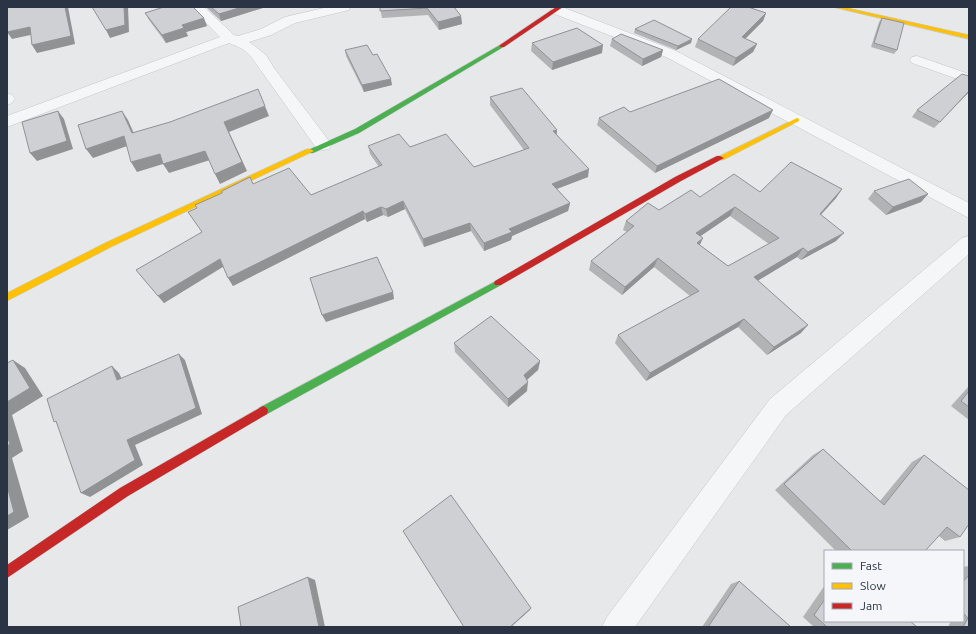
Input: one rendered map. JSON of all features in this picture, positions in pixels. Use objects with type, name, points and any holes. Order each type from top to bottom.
[{"type":"street","points":[[197,7],[233,40],[264,58],[267,69],[323,145]]},
{"type":"street","points":[[7,122],[233,40],[266,32],[290,20],[344,7]]},
{"type":"street","points":[[836,7],[969,37]]},
{"type":"street","points":[[7,297],[108,245],[323,145],[357,131],[488,56],[559,9],[671,54],[969,211]]},
{"type":"street","points":[[917,60],[969,79]]},
{"type":"street","points":[[7,572],[124,492],[301,389],[465,302],[678,179],[797,120]]},
{"type":"street","points":[[617,627],[778,407],[969,243]]},
{"type":"building","points":[[7,7],[65,7],[71,36],[32,45],[30,27],[7,32]]},
{"type":"building","points":[[92,7],[124,7],[125,25],[106,30]]},
{"type":"building","points":[[164,7],[193,7],[204,18],[182,25],[184,28],[162,35],[145,13]]},
{"type":"building","points":[[211,7],[242,7],[219,14]]},
{"type":"building","points":[[380,7],[454,7],[461,16],[438,22],[427,8],[380,11]]},
{"type":"building","points":[[731,7],[748,7],[766,13],[742,37],[757,44],[736,58],[698,39]]},
{"type":"building","points":[[882,18],[904,23],[897,50],[874,43]]},
{"type":"building","points":[[654,20],[692,39],[678,46],[635,29]]},
{"type":"building","points":[[577,28],[603,45],[553,62],[532,43]]},
{"type":"building","points":[[621,34],[663,50],[643,59],[612,39]]},
{"type":"building","points":[[367,45],[373,55],[377,54],[391,79],[362,85],[345,50]]},
{"type":"building","points":[[962,74],[969,76],[969,91],[940,122],[917,110]]},
{"type":"building","points":[[719,79],[773,110],[657,166],[599,118],[624,107],[630,112]]},
{"type":"building","points":[[522,88],[557,130],[553,131],[589,169],[552,184],[570,203],[509,229],[512,232],[484,243],[470,223],[423,239],[403,201],[386,209],[381,207],[365,214],[363,211],[228,278],[220,259],[158,296],[136,270],[202,232],[188,212],[197,208],[195,205],[222,193],[222,191],[250,177],[253,184],[289,168],[311,195],[382,165],[368,146],[399,134],[410,147],[446,134],[474,167],[529,148],[490,97]]},
{"type":"building","points":[[258,89],[265,106],[224,122],[242,162],[215,174],[205,151],[163,164],[160,154],[131,162],[124,136],[86,149],[78,125],[122,111],[132,133],[170,122]]},
{"type":"building","points":[[58,111],[67,141],[30,153],[22,122]]},
{"type":"building","points":[[791,162],[842,189],[820,214],[844,233],[808,252],[803,248],[754,277],[808,325],[774,347],[744,319],[650,373],[618,335],[699,291],[658,258],[625,287],[591,261],[634,226],[626,221],[648,203],[659,210],[691,190],[700,197],[734,174],[760,192]],"holes":[[[735,207],[779,238],[728,266],[697,243],[703,238],[696,233]]]},
{"type":"building","points":[[909,179],[928,194],[893,207],[874,191]]},
{"type":"building","points":[[377,257],[393,292],[322,315],[310,278]]},
{"type":"building","points":[[491,316],[540,361],[524,375],[528,382],[508,399],[454,343]]},
{"type":"building","points":[[179,354],[196,408],[127,440],[135,460],[81,493],[56,421],[54,422],[47,399],[112,366],[117,380]]},
{"type":"building","points":[[13,360],[30,388],[7,402],[7,363]]},
{"type":"building","points":[[969,391],[969,407],[961,401]]},
{"type":"building","points":[[7,436],[10,444],[7,446]]},
{"type":"building","points":[[823,449],[884,505],[924,455],[969,490],[969,524],[960,537],[947,527],[926,550],[851,550],[784,484]]},
{"type":"building","points":[[7,486],[14,512],[7,516]]},
{"type":"building","points":[[451,495],[531,608],[510,627],[464,627],[403,531]]},
{"type":"building","points":[[969,575],[969,627],[963,627],[968,618],[964,614],[964,581]]},
{"type":"building","points":[[308,577],[319,627],[241,627],[238,607]]},
{"type":"building","points":[[739,581],[791,627],[708,627]]},
{"type":"building","points":[[824,600],[824,622],[911,622],[917,627],[827,627],[814,615]]},
{"type":"traffic: fast","points":[[310,151],[357,131],[502,46]]},
{"type":"traffic: fast","points":[[263,411],[498,283]]},
{"type":"traffic: slow","points":[[836,7],[969,37]]},
{"type":"traffic: slow","points":[[720,158],[797,120]]},
{"type":"traffic: slow","points":[[7,297],[108,245],[310,151]]},
{"type":"traffic: jam","points":[[502,46],[560,7]]},
{"type":"traffic: jam","points":[[498,283],[678,179],[720,158]]},
{"type":"traffic: jam","points":[[7,572],[124,492],[263,411]]}]
